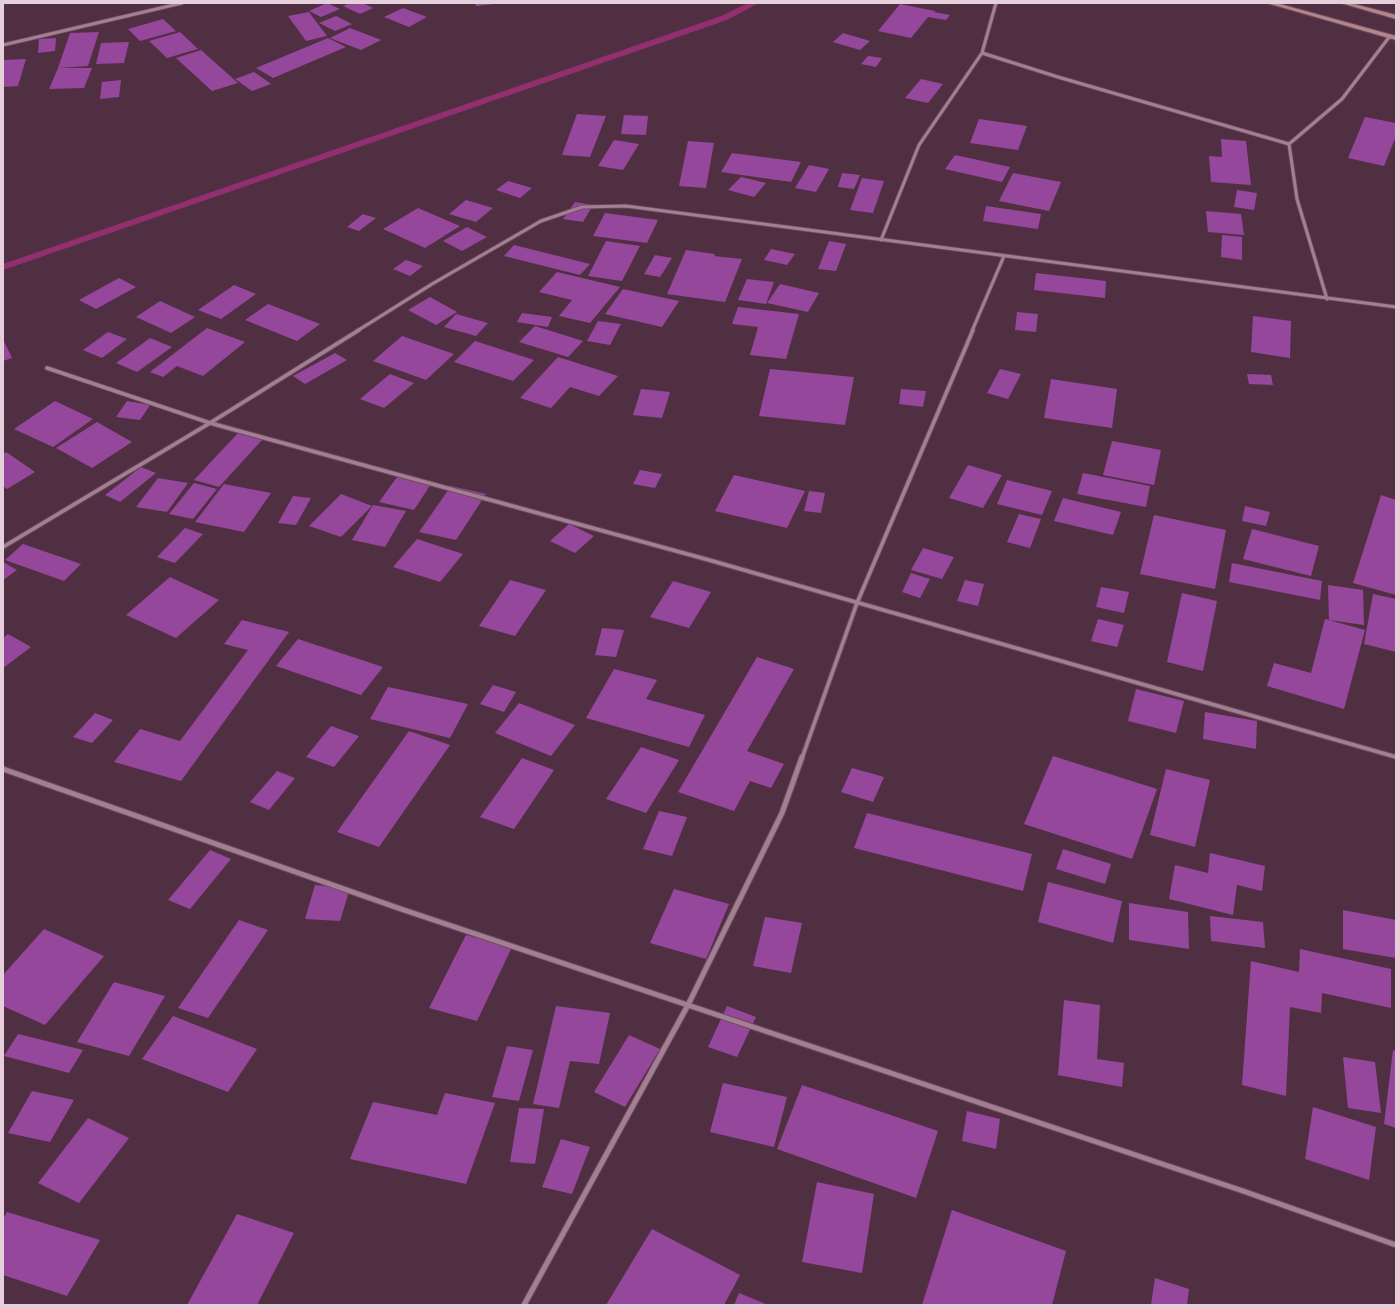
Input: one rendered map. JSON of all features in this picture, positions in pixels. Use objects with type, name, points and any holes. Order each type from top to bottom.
[{"type":"main road","points":[[1270,3],[1396,38]]},
{"type":"main road","points":[[1344,3],[1396,18]]},
{"type":"street","points":[[3,45],[182,3]]},
{"type":"street","points":[[881,240],[919,145],[982,53],[996,3]]},
{"type":"street","points":[[1289,144],[1342,99],[1390,36]]},
{"type":"street","points":[[982,53],[1058,77],[1289,144]]},
{"type":"street","points":[[1289,144],[1297,198],[1326,299]]},
{"type":"street","points":[[3,547],[210,423],[432,284],[541,221],[582,207],[626,206],[1396,308]]},
{"type":"street","points":[[524,1305],[688,1005],[782,814],[857,603],[1004,256]]},
{"type":"street","points":[[47,368],[210,423],[709,560],[1350,745],[1396,756]]},
{"type":"street","points":[[3,769],[398,908],[1236,1188],[1396,1245]]},
{"type":"building","points":[[327,3],[340,9],[321,17],[309,11]]},
{"type":"building","points":[[350,3],[363,3],[373,8],[360,14],[343,6]]},
{"type":"building","points":[[475,3],[494,3],[494,4],[476,6]]},
{"type":"building","points":[[900,4],[950,15],[946,20],[928,17],[911,38],[878,31]]},
{"type":"building","points":[[403,8],[427,17],[409,27],[384,17]]},
{"type":"building","points":[[309,12],[327,36],[306,41],[288,16]]},
{"type":"building","points":[[336,16],[352,24],[335,31],[319,23]]},
{"type":"building","points":[[163,19],[176,31],[140,41],[128,29]]},
{"type":"building","points":[[350,28],[381,40],[361,50],[330,38]]},
{"type":"building","points":[[99,32],[88,66],[58,68],[70,33]]},
{"type":"building","points":[[180,32],[198,49],[167,58],[149,41]]},
{"type":"building","points":[[843,33],[870,41],[860,50],[833,42]]},
{"type":"building","points":[[56,38],[55,51],[38,53],[39,39]]},
{"type":"building","points":[[328,38],[346,47],[273,78],[256,68]]},
{"type":"building","points":[[129,42],[124,63],[96,64],[101,43]]},
{"type":"building","points":[[201,50],[238,83],[212,91],[176,58]]},
{"type":"building","points":[[868,56],[882,58],[876,67],[861,64]]},
{"type":"building","points":[[26,59],[18,86],[3,87],[3,60]]},
{"type":"building","points":[[58,68],[92,68],[84,88],[49,89]]},
{"type":"building","points":[[254,72],[271,84],[252,91],[235,79]]},
{"type":"building","points":[[921,79],[943,84],[928,103],[905,98]]},
{"type":"building","points":[[121,80],[119,97],[100,99],[102,82]]},
{"type":"building","points":[[577,114],[606,116],[590,157],[562,155]]},
{"type":"building","points":[[624,115],[648,116],[646,135],[621,134]]},
{"type":"building","points":[[1365,117],[1396,123],[1396,136],[1384,166],[1348,158]]},
{"type":"building","points":[[979,119],[1027,126],[1018,150],[970,143]]},
{"type":"building","points":[[1221,139],[1246,141],[1251,185],[1211,182],[1209,156],[1222,157]]},
{"type":"building","points":[[614,140],[639,144],[623,170],[598,166]]},
{"type":"building","points":[[688,141],[714,143],[706,188],[679,186]]},
{"type":"building","points":[[732,153],[801,162],[791,182],[721,172]]},
{"type":"building","points":[[955,155],[1010,167],[1002,182],[945,169]]},
{"type":"building","points":[[809,165],[829,169],[816,192],[795,188]]},
{"type":"building","points":[[842,173],[860,175],[854,189],[838,187]]},
{"type":"building","points":[[1013,173],[1061,182],[1049,211],[999,201]]},
{"type":"building","points":[[741,177],[766,183],[754,197],[728,190]]},
{"type":"building","points":[[862,178],[884,181],[873,213],[850,210]]},
{"type":"building","points":[[508,181],[532,188],[520,198],[496,190]]},
{"type":"building","points":[[1237,190],[1257,193],[1254,210],[1234,207]]},
{"type":"building","points":[[466,200],[493,208],[476,222],[449,214]]},
{"type":"building","points":[[575,202],[593,205],[583,222],[563,219]]},
{"type":"building","points":[[986,206],[1041,214],[1038,229],[983,221]]},
{"type":"building","points":[[418,208],[460,226],[425,248],[383,229]]},
{"type":"building","points":[[1206,211],[1241,214],[1244,235],[1208,232]]},
{"type":"building","points":[[605,213],[658,220],[647,243],[593,236]]},
{"type":"building","points":[[363,214],[376,218],[359,231],[347,227]]},
{"type":"building","points":[[467,227],[487,237],[462,251],[443,241]]},
{"type":"building","points":[[1222,235],[1242,237],[1242,260],[1221,257]]},
{"type":"building","points":[[606,241],[640,246],[622,281],[588,276]]},
{"type":"building","points":[[829,241],[846,244],[836,271],[818,269]]},
{"type":"building","points":[[514,245],[590,264],[580,275],[504,256]]},
{"type":"building","points":[[771,249],[795,254],[787,265],[764,260]]},
{"type":"building","points":[[686,250],[715,254],[714,256],[742,259],[725,302],[667,294]]},
{"type":"building","points":[[655,255],[672,258],[660,277],[644,274]]},
{"type":"building","points":[[406,260],[423,266],[410,276],[393,269]]},
{"type":"building","points":[[557,272],[620,287],[590,323],[559,316],[572,300],[539,292]]},
{"type":"building","points":[[1036,273],[1106,281],[1105,298],[1034,290]]},
{"type":"building","points":[[119,278],[136,287],[96,309],[79,300]]},
{"type":"building","points":[[747,279],[774,282],[766,304],[738,300]]},
{"type":"building","points":[[780,284],[819,293],[808,312],[767,303]]},
{"type":"building","points":[[234,285],[256,294],[221,319],[198,310]]},
{"type":"building","points":[[623,289],[679,301],[662,327],[605,314]]},
{"type":"building","points":[[430,297],[457,312],[436,325],[408,310]]},
{"type":"building","points":[[160,301],[195,317],[171,333],[136,317]]},
{"type":"building","points":[[268,304],[320,324],[297,341],[245,320]]},
{"type":"building","points":[[738,307],[799,314],[786,359],[750,355],[758,327],[732,324]]},
{"type":"building","points":[[1017,312],[1038,314],[1036,332],[1015,330]]},
{"type":"building","points":[[522,313],[552,317],[548,327],[517,322]]},
{"type":"building","points":[[456,314],[488,323],[476,336],[444,327]]},
{"type":"building","points":[[1253,316],[1291,321],[1290,358],[1251,352]]},
{"type":"building","points":[[598,321],[621,324],[610,345],[587,341]]},
{"type":"building","points":[[535,326],[583,341],[568,357],[519,342]]},
{"type":"building","points":[[207,328],[245,342],[203,376],[177,366],[163,377],[150,372]]},
{"type":"building","points":[[108,332],[127,339],[102,358],[83,350]]},
{"type":"building","points":[[402,336],[454,354],[426,380],[373,361]]},
{"type":"building","points":[[150,338],[172,347],[137,372],[116,363]]},
{"type":"building","points":[[3,339],[12,358],[3,361]]},
{"type":"building","points":[[475,341],[534,360],[513,381],[454,362]]},
{"type":"building","points":[[335,353],[347,360],[305,384],[293,376]]},
{"type":"building","points":[[558,357],[618,376],[599,396],[570,387],[551,408],[520,398]]},
{"type":"building","points":[[770,369],[854,377],[845,425],[759,416]]},
{"type":"building","points":[[1000,369],[1021,374],[1008,399],[987,393]]},
{"type":"building","points":[[390,374],[414,383],[384,408],[360,399]]},
{"type":"building","points":[[1247,374],[1271,375],[1273,385],[1249,384]]},
{"type":"building","points":[[1051,379],[1117,389],[1112,428],[1044,418]]},
{"type":"building","points":[[641,389],[670,392],[662,418],[633,415]]},
{"type":"building","points":[[901,389],[926,391],[923,407],[899,404]]},
{"type":"building","points":[[55,401],[93,419],[53,447],[14,429]]},
{"type":"building","points":[[127,401],[150,405],[140,420],[116,417]]},
{"type":"building","points":[[97,422],[132,442],[92,468],[56,448]]},
{"type":"building","points":[[238,433],[262,440],[219,487],[194,480]]},
{"type":"building","points":[[1112,441],[1161,450],[1154,485],[1103,475]]},
{"type":"building","points":[[6,452],[35,472],[7,489],[3,486],[3,454]]},
{"type":"building","points":[[968,465],[1002,475],[983,508],[949,498]]},
{"type":"building","points":[[141,467],[156,473],[120,502],[105,495]]},
{"type":"building","points":[[640,470],[662,474],[655,488],[633,484]]},
{"type":"building","points":[[1083,473],[1150,486],[1146,507],[1077,494]]},
{"type":"building","points":[[734,475],[805,491],[787,528],[715,511]]},
{"type":"building","points":[[397,477],[431,484],[414,510],[379,502]]},
{"type":"building","points":[[158,478],[188,483],[167,512],[136,507]]},
{"type":"building","points":[[1007,480],[1052,491],[1042,515],[997,504]]},
{"type":"building","points":[[194,483],[217,489],[193,519],[169,514]]},
{"type":"building","points":[[224,484],[271,493],[244,532],[195,522]]},
{"type":"building","points":[[451,486],[486,494],[456,540],[419,532]]},
{"type":"building","points":[[809,491],[825,493],[821,513],[804,511]]},
{"type":"building","points":[[341,494],[372,506],[341,537],[309,526]]},
{"type":"building","points":[[1381,495],[1396,500],[1396,595],[1353,583]]},
{"type":"building","points":[[293,496],[311,498],[296,525],[278,523]]},
{"type":"building","points":[[1063,498],[1121,512],[1113,535],[1054,521]]},
{"type":"building","points":[[373,505],[406,511],[385,547],[352,540]]},
{"type":"building","points":[[1245,506],[1270,512],[1266,526],[1242,521]]},
{"type":"building","points":[[1019,514],[1041,519],[1030,548],[1007,542]]},
{"type":"building","points":[[1154,515],[1226,530],[1215,589],[1140,574]]},
{"type":"building","points":[[569,524],[594,536],[575,553],[550,541]]},
{"type":"building","points":[[185,528],[203,534],[175,563],[157,557]]},
{"type":"building","points":[[1252,529],[1319,546],[1311,576],[1243,559]]},
{"type":"building","points":[[417,539],[463,554],[440,582],[393,567]]},
{"type":"building","points":[[23,544],[81,564],[64,581],[5,560]]},
{"type":"building","points":[[923,548],[954,557],[942,579],[911,570]]},
{"type":"building","points":[[3,562],[17,570],[3,580]]},
{"type":"building","points":[[1232,563],[1322,581],[1320,600],[1229,582]]},
{"type":"building","points":[[911,573],[930,579],[920,598],[902,592]]},
{"type":"building","points":[[170,577],[219,600],[176,638],[126,615]]},
{"type":"building","points":[[510,580],[546,590],[515,636],[479,626]]},
{"type":"building","points":[[965,580],[984,584],[978,606],[957,601]]},
{"type":"building","points":[[673,581],[711,592],[689,628],[650,617]]},
{"type":"building","points":[[1328,585],[1363,590],[1364,625],[1329,620]]},
{"type":"building","points":[[1101,587],[1129,592],[1124,613],[1096,607]]},
{"type":"building","points":[[1182,593],[1217,601],[1203,671],[1167,662]]},
{"type":"building","points":[[1373,594],[1396,599],[1396,652],[1364,644]]},
{"type":"building","points":[[1098,619],[1124,625],[1117,647],[1091,641]]},
{"type":"building","points":[[1325,619],[1365,630],[1344,709],[1267,686],[1274,663],[1311,673]]},
{"type":"building","points":[[242,620],[289,632],[181,781],[114,762],[140,729],[180,741],[248,650],[224,644]]},
{"type":"building","points":[[602,628],[624,630],[616,657],[595,655]]},
{"type":"building","points":[[8,634],[31,647],[3,668],[3,638]]},
{"type":"building","points":[[298,639],[383,667],[361,695],[276,666]]},
{"type":"building","points":[[757,657],[794,669],[747,751],[784,764],[771,788],[750,781],[734,811],[678,792]]},
{"type":"building","points":[[614,669],[657,680],[646,699],[705,715],[689,747],[586,718]]},
{"type":"building","points":[[493,685],[516,692],[504,712],[480,704]]},
{"type":"building","points":[[388,687],[468,704],[450,738],[370,719]]},
{"type":"building","points":[[1136,689],[1184,701],[1176,733],[1128,721]]},
{"type":"building","points":[[519,703],[575,725],[551,756],[495,733]]},
{"type":"building","points":[[1205,712],[1257,721],[1256,749],[1203,739]]},
{"type":"building","points":[[95,713],[113,720],[92,743],[73,737]]},
{"type":"building","points":[[331,726],[359,736],[334,767],[306,757]]},
{"type":"building","points":[[409,731],[450,745],[379,847],[337,832]]},
{"type":"building","points":[[641,747],[679,760],[646,813],[606,799]]},
{"type":"building","points":[[1053,756],[1157,789],[1132,859],[1024,824]]},
{"type":"building","points":[[522,758],[554,770],[514,829],[480,817]]},
{"type":"building","points":[[852,768],[884,777],[873,802],[841,792]]},
{"type":"building","points":[[1166,769],[1210,780],[1195,847],[1150,835]]},
{"type":"building","points":[[277,771],[295,778],[269,810],[250,802]]},
{"type":"building","points":[[659,811],[687,817],[672,856],[643,849]]},
{"type":"building","points":[[867,813],[1032,854],[1023,891],[854,848]]},
{"type":"building","points":[[1063,849],[1111,864],[1105,884],[1056,869]]},
{"type":"building","points":[[210,850],[231,859],[190,909],[168,900]]},
{"type":"building","points":[[1210,853],[1265,866],[1262,891],[1237,885],[1233,915],[1169,899],[1175,865],[1208,873]]},
{"type":"building","points":[[1048,882],[1122,901],[1113,943],[1038,922]]},
{"type":"building","points":[[315,885],[350,888],[340,921],[305,919]]},
{"type":"building","points":[[674,889],[729,904],[706,959],[650,943]]},
{"type":"building","points":[[1129,903],[1188,912],[1189,949],[1129,940]]},
{"type":"building","points":[[1343,910],[1396,920],[1396,958],[1343,949]]},
{"type":"building","points":[[1210,916],[1263,922],[1265,948],[1211,941]]},
{"type":"building","points":[[765,917],[802,923],[791,973],[753,966]]},
{"type":"building","points":[[239,920],[268,930],[208,1018],[178,1008]]},
{"type":"building","points":[[44,929],[104,956],[45,1025],[3,1006],[3,975]]},
{"type":"building","points":[[466,935],[512,947],[477,1021],[429,1008]]},
{"type":"building","points":[[1300,949],[1391,969],[1391,1008],[1322,993],[1321,1013],[1290,1007],[1286,1096],[1242,1085],[1251,961],[1299,972]]},
{"type":"building","points":[[114,982],[165,996],[129,1056],[77,1042]]},
{"type":"building","points":[[1064,1000],[1100,1005],[1097,1059],[1124,1063],[1122,1087],[1058,1075]]},
{"type":"building","points":[[556,1006],[610,1013],[599,1064],[570,1061],[559,1108],[533,1104]]},
{"type":"building","points":[[727,1006],[756,1017],[737,1057],[708,1047]]},
{"type":"building","points":[[173,1016],[257,1049],[228,1092],[142,1059]]},
{"type":"building","points":[[18,1034],[83,1050],[69,1073],[4,1056]]},
{"type":"building","points":[[629,1035],[660,1049],[625,1107],[594,1092]]},
{"type":"building","points":[[507,1046],[533,1050],[519,1101],[492,1097]]},
{"type":"building","points":[[1393,1050],[1396,1051],[1396,1128],[1384,1124]]},
{"type":"building","points":[[1343,1057],[1375,1062],[1381,1113],[1348,1108]]},
{"type":"building","points":[[723,1083],[787,1097],[774,1147],[710,1132]]},
{"type":"building","points":[[802,1085],[938,1131],[916,1198],[777,1149]]},
{"type":"building","points":[[32,1091],[74,1100],[50,1142],[8,1133]]},
{"type":"building","points":[[445,1093],[495,1103],[466,1184],[350,1159],[373,1102],[437,1115]]},
{"type":"building","points":[[1313,1107],[1376,1127],[1369,1180],[1305,1159]]},
{"type":"building","points":[[519,1108],[544,1109],[535,1164],[510,1162]]},
{"type":"building","points":[[967,1111],[1000,1119],[996,1149],[962,1141]]},
{"type":"building","points":[[88,1118],[129,1138],[79,1203],[38,1183]]},
{"type":"building","points":[[561,1139],[590,1147],[572,1194],[542,1187]]},
{"type":"building","points":[[817,1182],[874,1194],[862,1273],[802,1262]]},
{"type":"building","points":[[952,1210],[1066,1251],[1052,1305],[922,1305]]},
{"type":"building","points":[[7,1212],[100,1240],[67,1296],[3,1275],[3,1219]]},
{"type":"building","points":[[237,1214],[294,1233],[257,1305],[187,1305]]},
{"type":"building","points":[[652,1229],[740,1275],[724,1305],[606,1305]]},
{"type":"building","points":[[1155,1278],[1189,1289],[1187,1305],[1151,1305]]},
{"type":"building","points":[[739,1293],[768,1305],[734,1305]]},
{"type":"waterway","points":[[3,267],[724,18],[755,3]]}]
